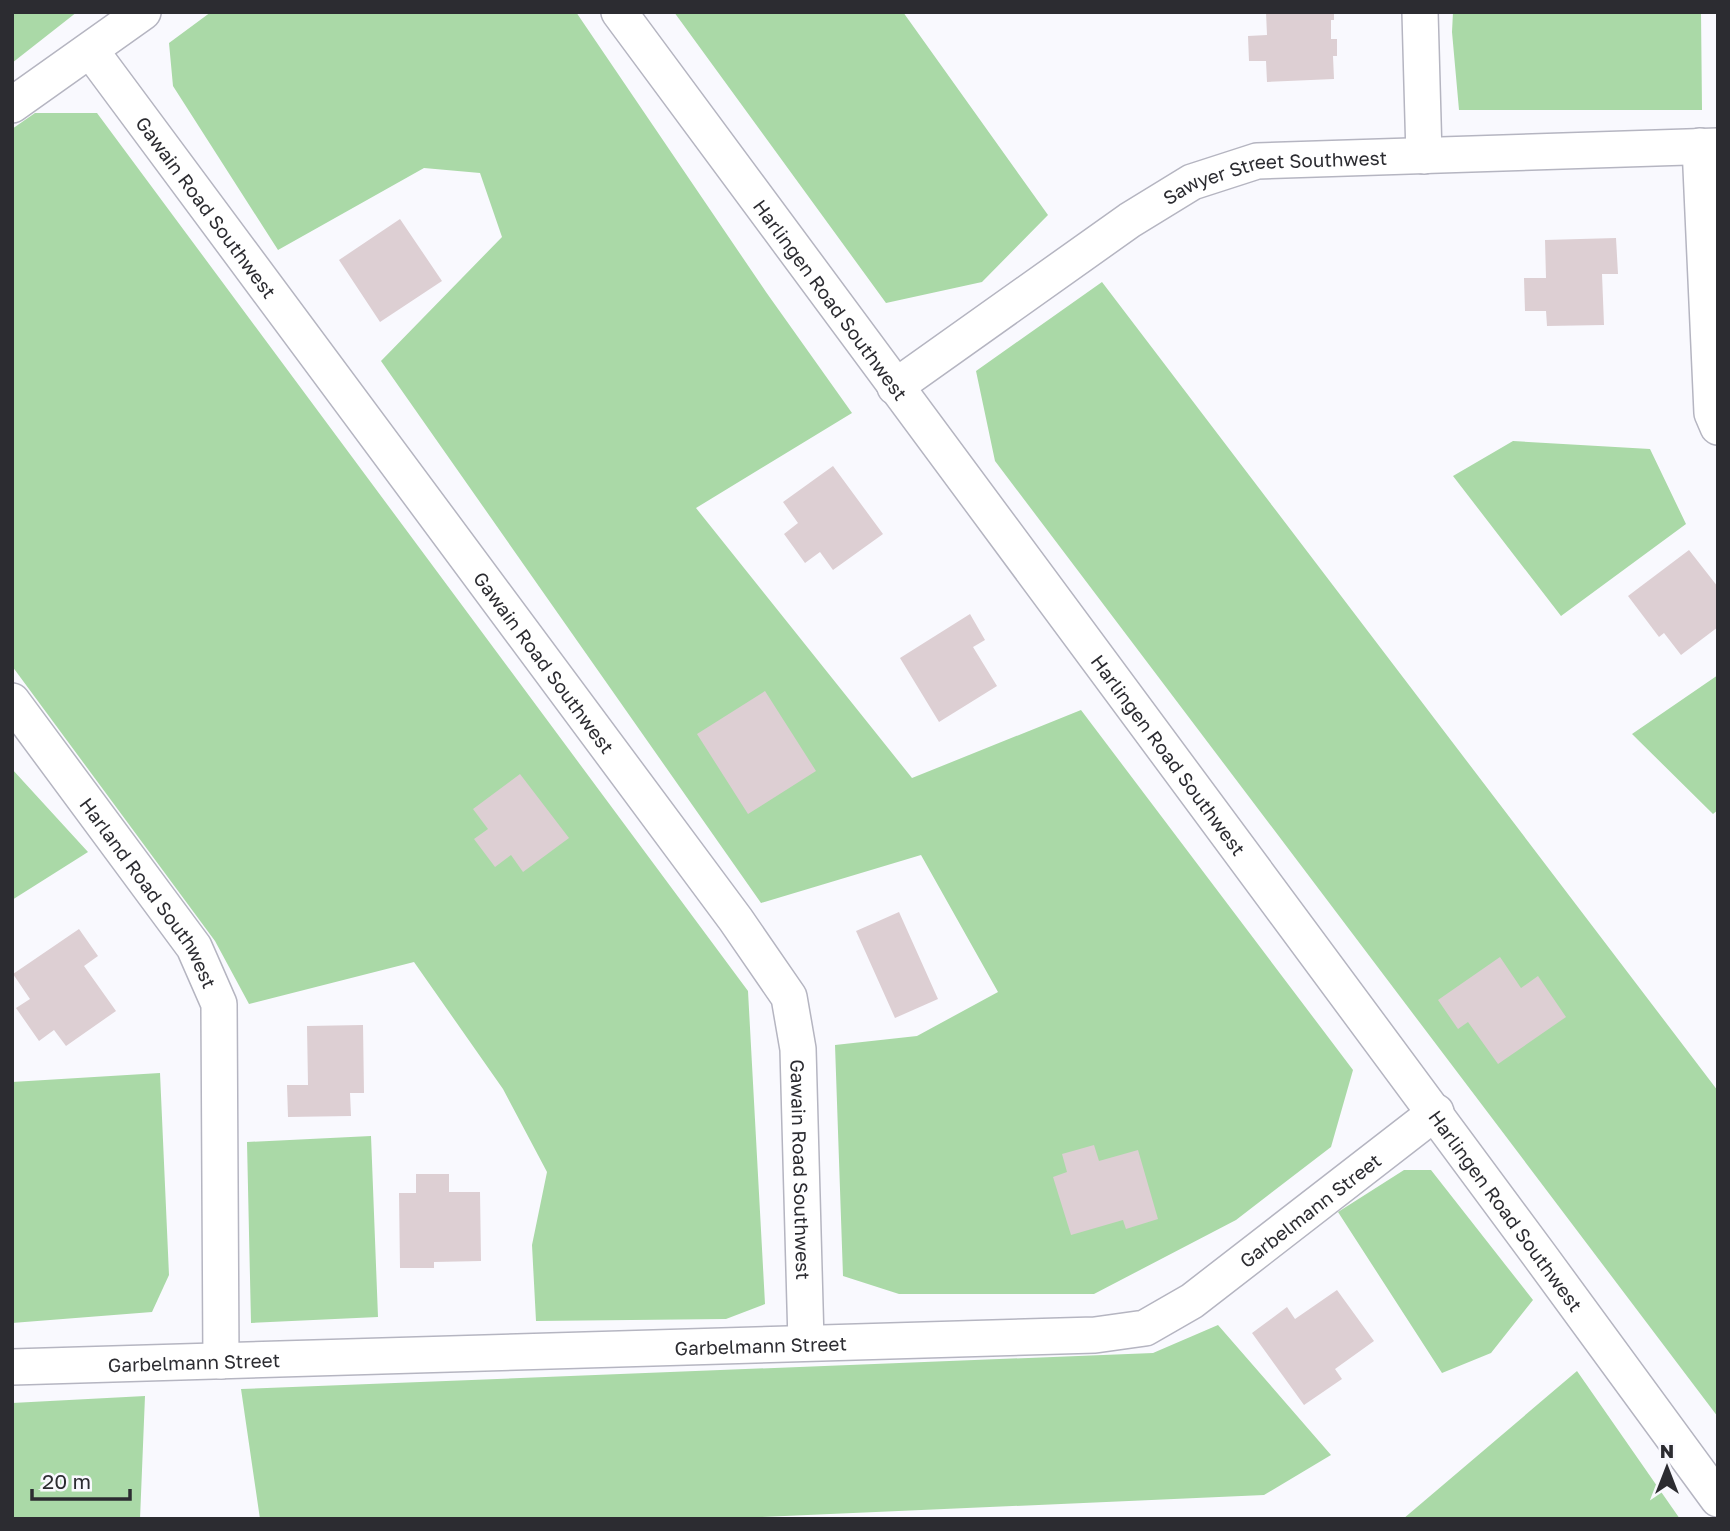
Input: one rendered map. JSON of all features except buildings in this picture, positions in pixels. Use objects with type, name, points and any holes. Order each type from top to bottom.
[{"type":"street","points":[[12,106],[143,12]]},
{"type":"street","name":"Harlingen Road Southwest","points":[[619,12],[1436,1112],[1718,1499]]},
{"type":"street","points":[[1420,12],[1424,156]]},
{"type":"street","name":"Gawain Road Southwest","points":[[91,51],[728,909],[789,998],[798,1049],[806,1342]]},
{"type":"street","points":[[1709,146],[1712,413],[1718,427]]},
{"type":"street","name":"Sawyer Street Southwest","points":[[895,387],[1130,220],[1192,182],[1257,162],[1709,146]]},
{"type":"street","name":"Harland Road Southwest","points":[[12,701],[194,947],[219,1004],[221,1361]]},
{"type":"street","name":"Garbelmann Street","points":[[12,1367],[1095,1335],[1145,1328],[1192,1301],[1436,1112]]},
{"type":"green space","points":[[12,12],[77,12],[12,63]]},
{"type":"green space","points":[[211,12],[576,12],[766,292],[852,413],[696,508],[912,778],[1081,710],[1353,1070],[1331,1147],[1236,1220],[1094,1294],[899,1294],[843,1276],[835,1045],[917,1036],[998,992],[921,855],[761,903],[381,361],[502,237],[480,173],[424,168],[278,250],[173,86],[169,43]]},
{"type":"green space","points":[[674,12],[903,12],[1048,215],[982,282],[886,303]]},
{"type":"green space","points":[[1453,12],[1701,12],[1702,110],[1459,110],[1452,32]]},
{"type":"green space","points":[[35,113],[97,113],[748,991],[765,1304],[726,1319],[536,1321],[532,1245],[547,1172],[503,1089],[414,962],[249,1004],[215,941],[12,666],[12,129]]},
{"type":"green space","points":[[1102,282],[1718,1091],[1718,1417],[995,461],[976,371]]},
{"type":"green space","points":[[1513,441],[1650,449],[1686,524],[1561,616],[1453,476]]},
{"type":"green space","points":[[1718,675],[1718,810],[1713,814],[1632,734]]},
{"type":"green space","points":[[12,769],[88,852],[12,900]]},
{"type":"green space","points":[[160,1073],[169,1275],[152,1312],[12,1323],[12,1082]]},
{"type":"green space","points":[[371,1136],[378,1317],[251,1323],[247,1142]]},
{"type":"green space","points":[[1404,1170],[1431,1170],[1533,1300],[1491,1353],[1442,1373],[1338,1212]]},
{"type":"green space","points":[[1218,1325],[1331,1455],[1264,1495],[719,1519],[260,1519],[241,1389],[1153,1353]]},
{"type":"green space","points":[[1577,1371],[1680,1519],[1403,1519]]},
{"type":"green space","points":[[145,1396],[140,1519],[12,1519],[12,1403]]}]
